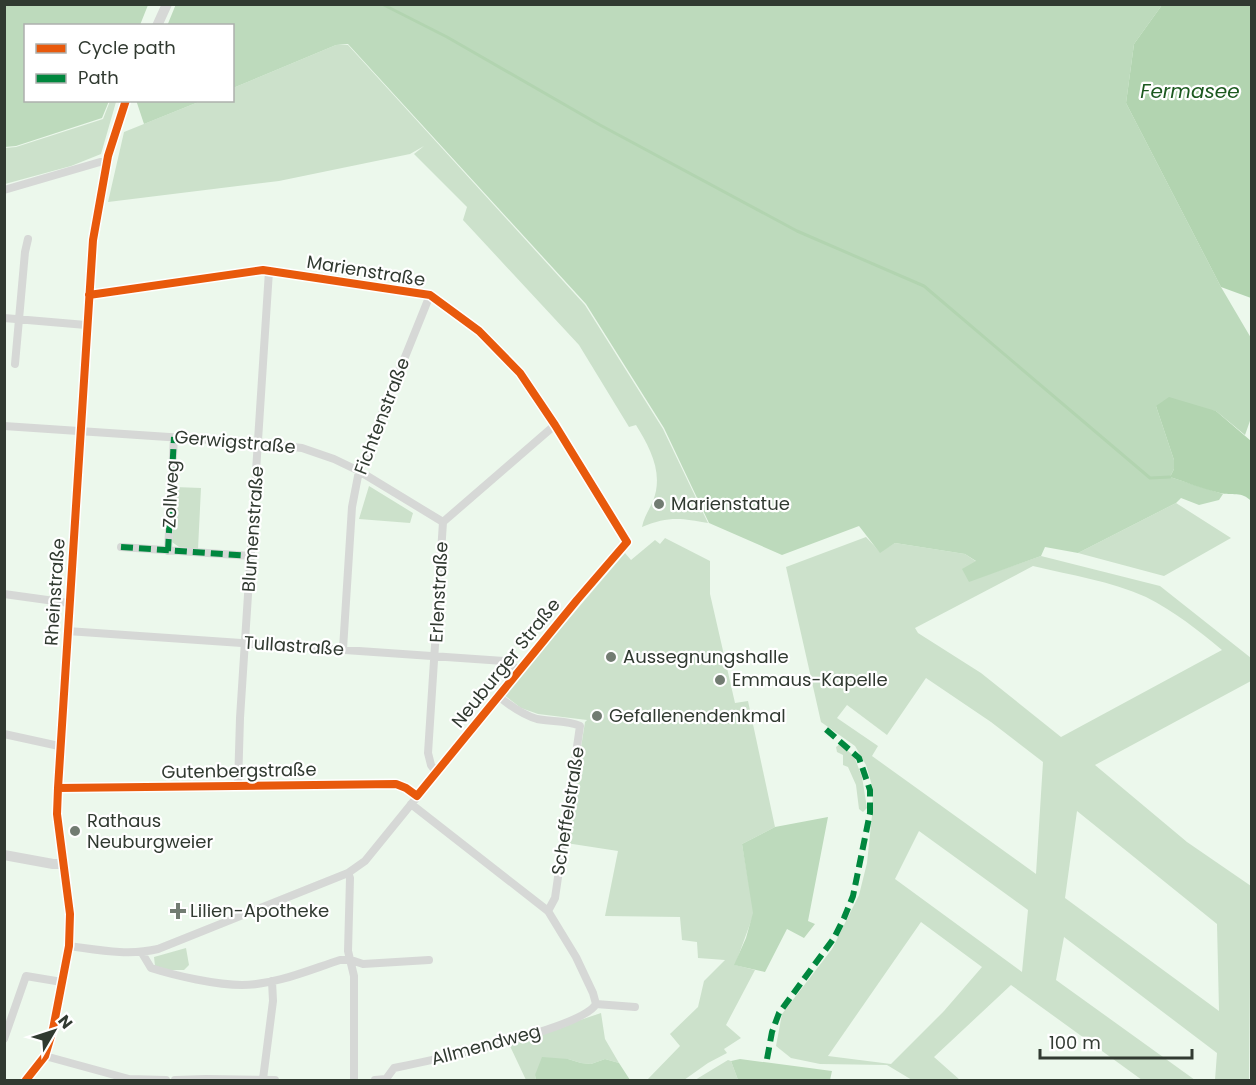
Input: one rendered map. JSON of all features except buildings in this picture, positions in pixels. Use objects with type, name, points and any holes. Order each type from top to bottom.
[{"type":"main road","points":[[158,24],[167,4]]},
{"type":"main road","name":"Rheinstraße","points":[[26,1080],[45,1056],[53,1029],[69,946],[69,906],[57,814],[59,746],[86,325],[93,240],[107,163],[125,102]]},
{"type":"main road","points":[[4,855],[63,864]]},
{"type":"street","points":[[4,190],[100,162],[107,163]]},
{"type":"street","points":[[15,364],[28,239]]},
{"type":"street","name":"Marienstraße","points":[[89,295],[263,270],[430,295],[479,331],[520,374],[555,425],[627,542]]},
{"type":"street","name":"Blumenstraße","points":[[238,786],[240,718],[269,271]]},
{"type":"street","name":"Fichtenstraße","points":[[343,649],[351,507],[359,471],[430,295]]},
{"type":"street","points":[[4,318],[86,325]]},
{"type":"street","name":"Erlenstraße","points":[[437,772],[431,765],[428,753],[443,522],[555,425]]},
{"type":"street","name":"Gerwigstraße","points":[[4,426],[302,448],[359,471],[443,522]]},
{"type":"street","name":"Zollweg","points":[[168,550],[174,437]]},
{"type":"street","name":"Neuburger Straße","points":[[69,946],[111,952],[142,953],[158,950],[348,873],[365,861],[519,670],[627,542]]},
{"type":"street","name":"Zollweg","points":[[120,547],[251,556]]},
{"type":"street","points":[[4,594],[69,603]]},
{"type":"street","name":"Tullastraße","points":[[67,632],[504,661],[519,670]]},
{"type":"street","name":"Scheffelstraße","points":[[498,696],[511,706],[535,718],[574,723],[580,726],[555,898],[548,911]]},
{"type":"street","points":[[4,734],[59,746]]},
{"type":"street","name":"Gutenbergstraße","points":[[58,788],[396,784],[417,796]]},
{"type":"street","points":[[411,804],[548,911],[576,957],[596,1004],[635,1007]]},
{"type":"street","points":[[348,873],[350,878],[348,951],[354,976],[354,1080]]},
{"type":"street","points":[[142,953],[151,968],[179,976],[242,985],[272,981],[340,960],[351,960],[363,964],[429,960]]},
{"type":"street","points":[[4,1039],[26,976],[62,982]]},
{"type":"street","points":[[263,1079],[273,1001],[272,981]]},
{"type":"street","name":"Allmendweg","points":[[375,1080],[386,1079],[394,1068],[506,1042],[561,1023],[587,1012],[596,1004]]},
{"type":"street","points":[[45,1056],[129,1079],[166,1080]]},
{"type":"street","points":[[175,1080],[275,1080]]},
{"type":"shaded area","points":[[5,4],[148,5],[140,24],[24,24],[24,102],[109,102],[102,118],[16,146],[5,147]]},
{"type":"shaded area","points":[[176,4],[1162,5],[1134,44],[1126,103],[1221,287],[1251,338],[1251,418],[1245,435],[1216,411],[1156,406],[1174,460],[1174,469],[1170,477],[1223,494],[1219,500],[1199,505],[1181,498],[1176,503],[1078,553],[1045,547],[1041,556],[969,582],[962,569],[976,561],[965,554],[895,543],[880,553],[859,526],[782,555],[709,523],[664,428],[586,304],[348,44],[336,45],[234,88],[234,24],[168,24]]},
{"type":"shaded area","points":[[336,45],[348,45],[585,305],[663,429],[708,523],[675,519],[659,521],[642,527],[653,501],[657,481],[654,461],[636,425],[629,427],[579,345],[463,220],[467,207],[414,154],[424,146],[410,154],[279,181],[108,202],[124,132],[199,102],[234,102],[234,88]]},
{"type":"shaded area","points":[[110,102],[116,102],[101,154],[71,166],[5,184],[5,148],[16,147],[103,119]]},
{"type":"shaded area","points":[[137,102],[199,102],[144,124]]},
{"type":"shaded area","points":[[369,486],[413,513],[410,523],[359,519]]},
{"type":"shaded area","points":[[175,487],[201,488],[198,549],[179,547],[172,542]]},
{"type":"shaded area","points":[[1176,503],[1231,538],[1164,576],[1078,553]]},
{"type":"shaded area","points":[[866,537],[880,552],[895,543],[965,554],[977,562],[969,581],[1041,556],[1160,586],[1251,658],[1251,681],[1095,765],[1187,842],[1251,886],[1249,1080],[1215,1080],[1217,1053],[1064,937],[1056,980],[1195,1080],[1142,1080],[1011,985],[934,1057],[960,1080],[912,1080],[887,1065],[820,1064],[791,1058],[776,1046],[782,1014],[832,949],[859,895],[867,863],[873,789],[866,765],[855,746],[821,722],[786,567]],"holes":[[[1033,566],[1133,591],[1186,621],[1222,650],[1061,737],[981,673],[918,633],[915,628]],[[926,678],[991,722],[1043,762],[1036,874],[872,756],[878,746],[837,718],[847,705],[887,735]],[[1077,811],[1217,924],[1219,1011],[1065,898]],[[919,831],[1028,910],[1022,972],[895,879]],[[921,922],[982,967],[944,1011],[891,1064],[828,1056]]]},
{"type":"shaded area","points":[[665,538],[710,561],[710,594],[735,703],[748,701],[775,827],[742,844],[754,913],[735,965],[755,970],[726,1025],[741,1038],[724,1049],[727,1053],[684,1080],[647,1080],[680,1046],[670,1034],[698,1007],[704,981],[725,960],[698,958],[697,942],[682,940],[680,917],[605,916],[618,851],[566,843],[587,720],[538,714],[521,708],[504,695],[625,553],[631,560],[655,540],[660,544]]},
{"type":"shaded area","points":[[840,744],[854,756],[862,777],[867,808],[863,812],[859,809],[856,785],[848,767],[843,765],[843,755],[837,752],[836,747]]},
{"type":"shaded area","points":[[828,817],[808,921],[815,924],[804,938],[787,929],[765,972],[734,965],[746,938],[753,913],[742,844],[775,827]]},
{"type":"shaded area","points":[[186,948],[189,965],[184,970],[169,970],[155,966],[154,957]]},
{"type":"shaded area","points":[[601,1013],[605,1039],[619,1063],[605,1059],[591,1064],[568,1059],[535,1075],[536,1080],[526,1080],[509,1044]]},
{"type":"shaded area","points":[[542,1057],[591,1064],[605,1059],[619,1063],[630,1080],[536,1080],[535,1075]]},
{"type":"shaded area","points":[[740,1059],[832,1071],[830,1080],[738,1080],[731,1061]]},
{"type":"shaded area","points":[[728,1060],[731,1061],[738,1080],[695,1080]]},
{"type":"water","name":"Fermasee","points":[[1162,5],[1251,5],[1251,298],[1221,287],[1126,103],[1134,44]]},
{"type":"water","points":[[1169,397],[1216,411],[1251,441],[1251,501],[1240,495],[1220,493],[1170,477],[1174,469],[1174,460],[1156,406]]},
{"type":"waterway","points":[[382,4],[447,37],[600,125],[797,231],[924,286],[1150,478],[1170,477]]},
{"type":"marked path","points":[[168,551],[174,437]]},
{"type":"marked path","points":[[121,547],[251,556]]},
{"type":"marked path","points":[[767,1059],[772,1032],[779,1013],[834,938],[844,918],[853,896],[870,813],[870,790],[859,758],[822,726]]},
{"type":"cycle path","points":[[26,1080],[45,1056],[53,1029],[69,946],[70,914],[57,814],[93,240],[108,156],[125,102]]},
{"type":"cycle path","points":[[58,788],[396,784],[417,796],[627,542],[520,373],[479,331],[430,295],[263,270],[89,295]]},
{"type":"place","name":"Marienstatue","points":[[659,504]]},
{"type":"place","name":"Aussegnungshalle","points":[[611,657]]},
{"type":"place","name":"Emmaus-Kapelle","points":[[720,680]]},
{"type":"place","name":"Gefallenendenkmal","points":[[597,716]]},
{"type":"place","name":"Rathaus Neuburgweier","points":[[75,831]]},
{"type":"place","name":"Lilien-Apotheke","points":[[178,911]]}]
